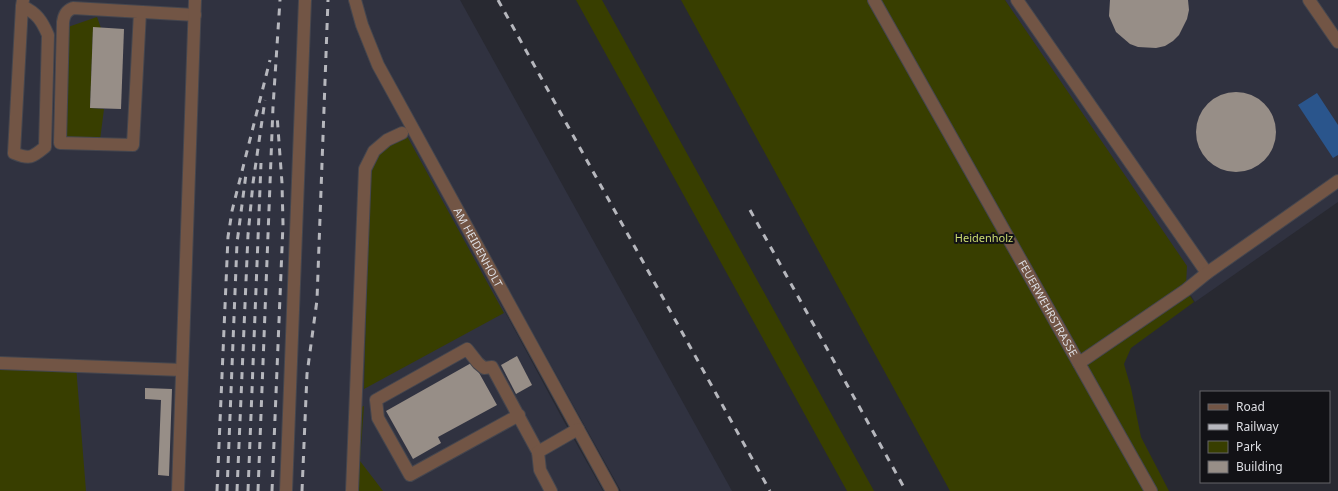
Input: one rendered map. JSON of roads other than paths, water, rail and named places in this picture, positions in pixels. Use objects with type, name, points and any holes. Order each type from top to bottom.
[{"type":"street","points":[[178,491],[195,0]]},
{"type":"street","points":[[286,491],[305,0]]},
{"type":"street","name":"AM HEIDENHOLT","points":[[355,0],[362,25],[378,66],[612,491]]},
{"type":"street","name":"FEUERWEHRSTRASSE","points":[[874,0],[1151,491]]},
{"type":"street","points":[[1017,0],[1207,273]]},
{"type":"street","points":[[1309,0],[1338,42]]},
{"type":"street","points":[[23,3],[43,23],[48,36],[45,146],[35,156],[24,157],[14,153],[23,3]]},
{"type":"street","points":[[140,12],[133,145],[60,143],[64,15],[68,10],[73,8],[195,15]]},
{"type":"street","points":[[352,491],[365,169],[374,151],[387,140],[402,133]]},
{"type":"street","points":[[1079,363],[1186,290],[1207,273],[1338,181]]},
{"type":"street","points":[[519,415],[410,475],[378,418],[376,400],[468,349],[478,363],[484,368],[492,366],[519,415],[538,452],[540,470],[552,491]]},
{"type":"street","points":[[0,363],[182,370]]},
{"type":"street","points":[[538,452],[578,429]]},
{"type":"water","points":[[1317,93],[1338,125],[1338,155],[1333,158],[1298,105]]},
{"type":"railway","points":[[258,491],[273,107],[280,0]]},
{"type":"railway","points":[[302,491],[307,374],[317,300],[328,0]]},
{"type":"railway","points":[[498,0],[770,491]]},
{"type":"railway","points":[[217,491],[228,237],[232,211],[270,60]]},
{"type":"railway","points":[[237,491],[248,235],[253,183],[265,100]]},
{"type":"railway","points":[[272,491],[283,224],[282,183],[277,115]]},
{"type":"railway","points":[[248,491],[261,163]]},
{"type":"railway","points":[[227,491],[237,243],[246,174]]},
{"type":"railway","points":[[750,210],[906,491]]},
{"type":"park label","name":"Heidenholz","points":[[984,238]]}]
